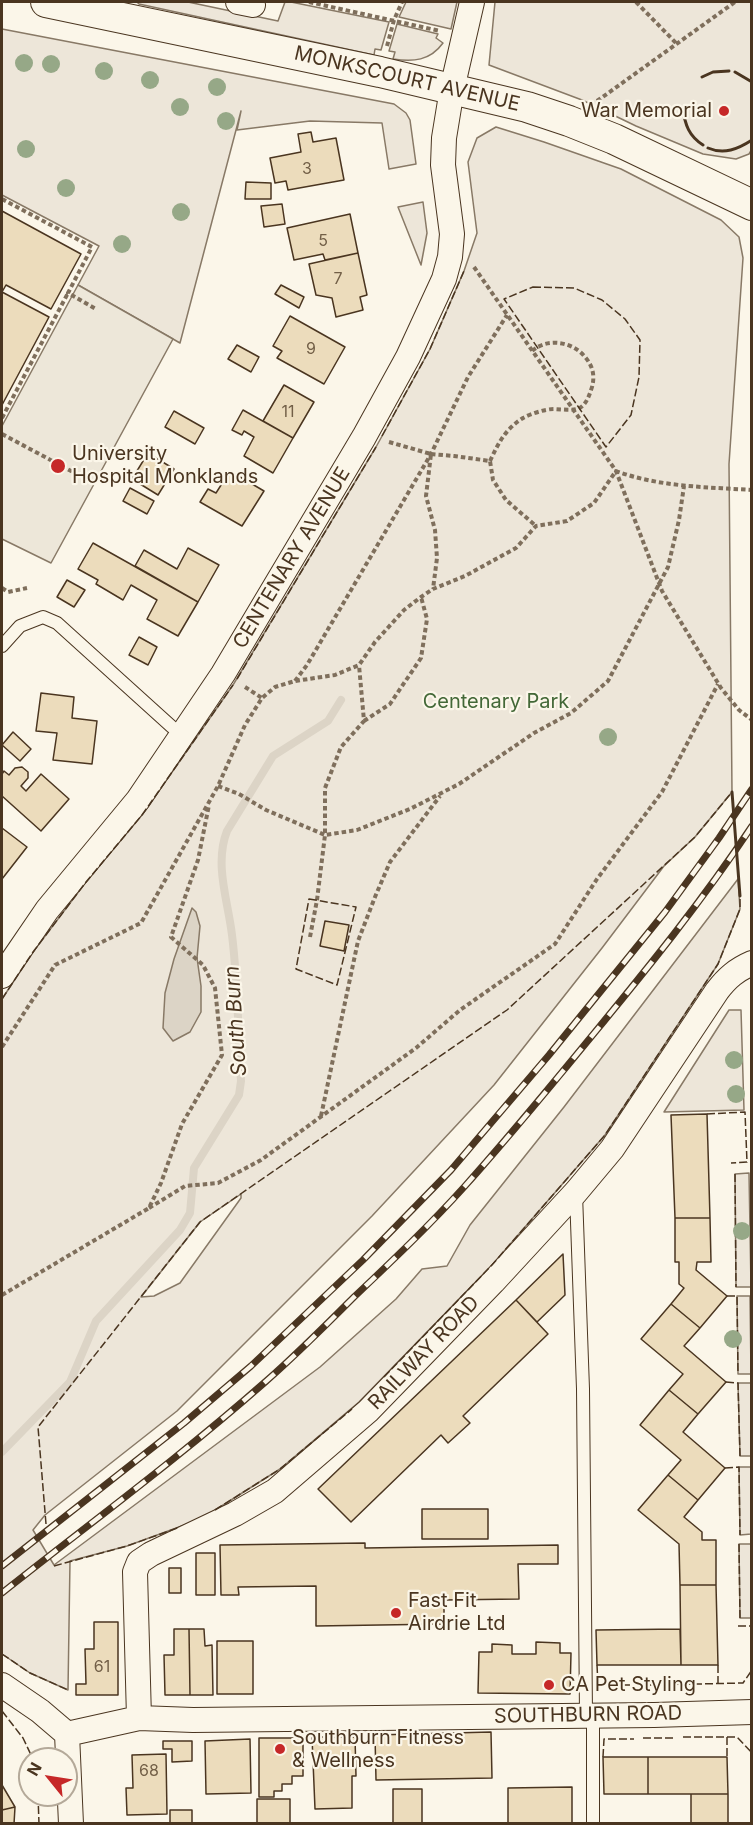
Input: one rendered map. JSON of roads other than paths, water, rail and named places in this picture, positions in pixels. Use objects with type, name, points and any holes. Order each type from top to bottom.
[{"type":"street","name":"MONKSCOURT AVENUE","points":[[46,2],[119,9],[527,107],[614,139],[752,205]]},
{"type":"street","name":"CENTENARY AVENUE","points":[[2,976],[47,910],[138,800],[224,673],[365,435],[408,357],[444,279],[450,257],[452,234],[443,165],[444,138],[452,89],[472,2]]},
{"type":"street","name":"RAILWAY ROAD","points":[[139,1718],[135,1572],[139,1562],[235,1514],[275,1491],[368,1411],[576,1192],[612,1149],[726,978],[752,963]]},
{"type":"street","points":[[2,1685],[67,1734],[71,1824]]},
{"type":"street","name":"SOUTHBURN ROAD","points":[[67,1734],[139,1718],[193,1720],[752,1712]]},
{"type":"lane","points":[[2,646],[20,626],[43,618],[57,622],[171,727],[183,735]]},
{"type":"lane","points":[[576,1192],[593,1824]]},
{"type":"waterway","name":"South Burn","points":[[2,1452],[70,1382],[96,1321],[180,1230],[190,1213],[194,1168],[239,1095],[241,1081],[234,953],[223,883],[223,844],[227,831],[273,756],[328,721],[341,700]]},
{"type":"railway","points":[[2,1566],[184,1423],[251,1366],[363,1260],[451,1170],[549,1055],[665,912],[752,789]]},
{"type":"railway","points":[[2,1593],[167,1464],[276,1373],[425,1229],[497,1150],[633,986],[694,907],[752,826]]},
{"type":"place","name":"War Memorial","points":[[724,111]]},
{"type":"place","name":"University Hospital Monklands","points":[[58,466]]},
{"type":"place","name":"Fast Fit Airdrie Ltd","points":[[396,1613]]},
{"type":"place","name":"CA Pet Styling","points":[[549,1685]]},
{"type":"place","name":"Southburn Fitness & Wellness","points":[[280,1749]]},
{"type":"park label","name":"Centenary Park","points":[[496,702]]}]
